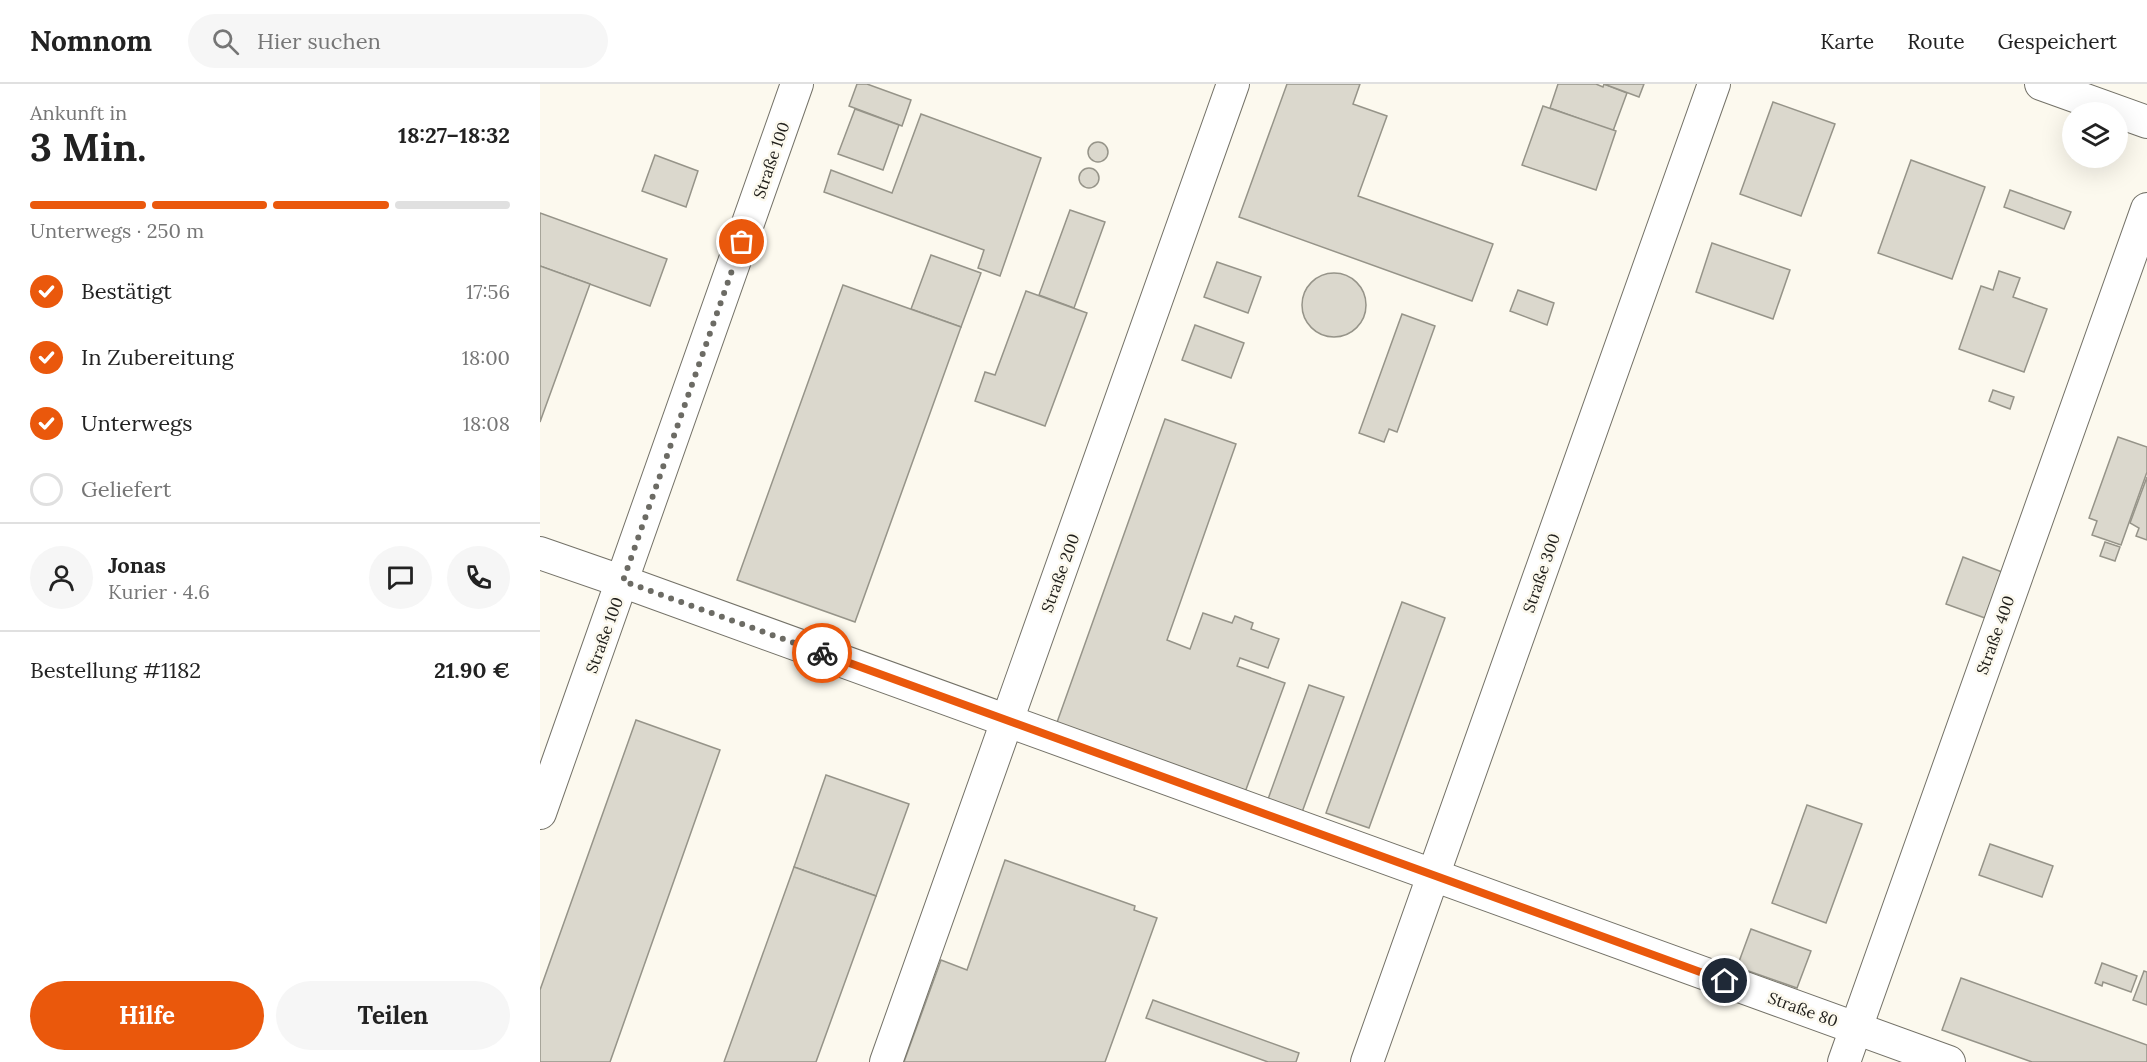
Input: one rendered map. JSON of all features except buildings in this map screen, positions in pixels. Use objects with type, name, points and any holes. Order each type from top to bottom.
[{"type":"lane","name":"Straße 100","points":[[540,813],[797,84]]},
{"type":"lane","name":"Straße 200","points":[[886,1062],[1233,84]]},
{"type":"lane","name":"Straße 300","points":[[1367,1062],[1714,84]]},
{"type":"lane","points":[[2041,84],[2147,122]]},
{"type":"lane","name":"Straße 400","points":[[1844,1062],[2147,209]]},
{"type":"lane","name":"Straße 80","points":[[540,553],[623,581],[1949,1062]]},
{"type":"way so far","points":[[742,242],[623,581],[822,653]]},
{"type":"route","points":[[822,653],[1725,981]]}]
